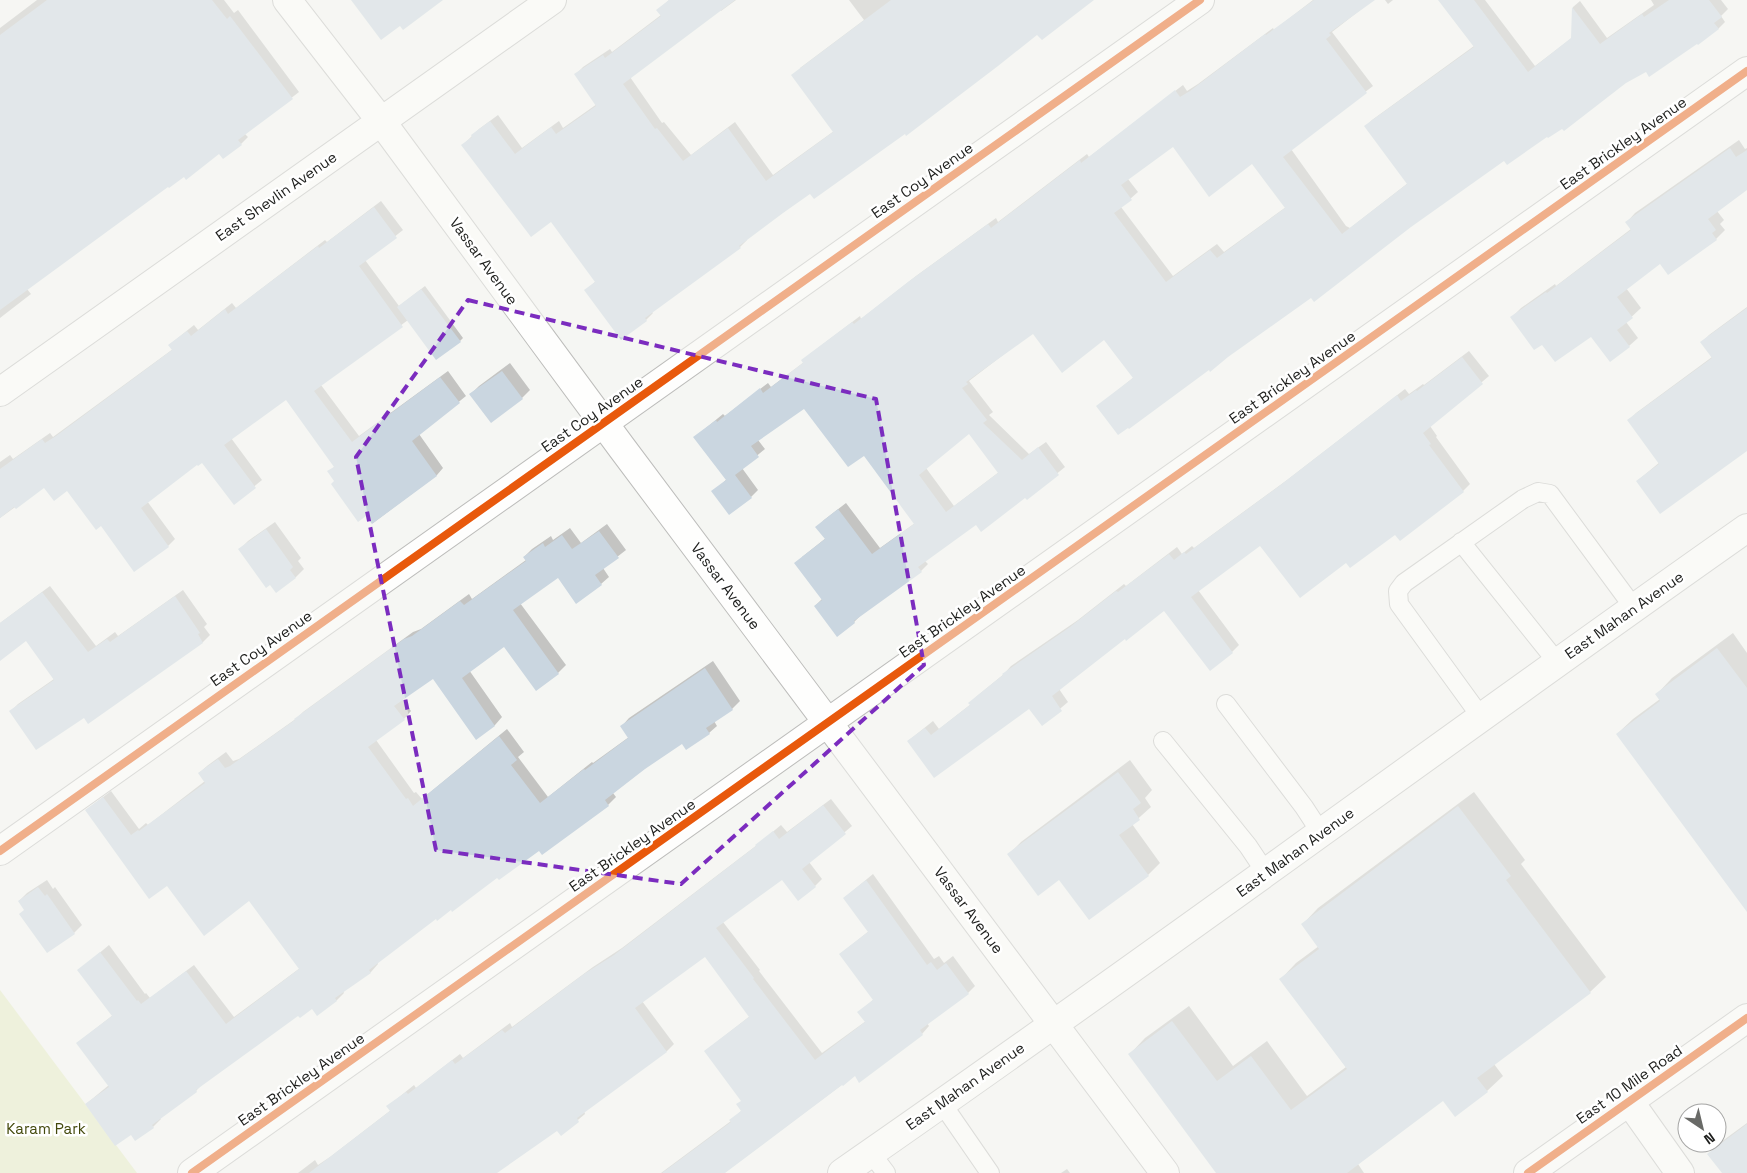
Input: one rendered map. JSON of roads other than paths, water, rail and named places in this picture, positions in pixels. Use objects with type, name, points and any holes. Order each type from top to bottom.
[{"type":"street","name":"Vassar Avenue","points":[[287,0],[381,121],[1165,1173]]},
{"type":"street","name":"East Shevlin Avenue","points":[[0,392],[552,0]]},
{"type":"street","name":"East Coy Avenue","points":[[0,851],[1200,0]]},
{"type":"street","name":"East Brickley Avenue","points":[[192,1173],[1747,72]]},
{"type":"street","name":"East Mahan Avenue","points":[[842,1173],[879,1163],[941,1102],[1054,1024],[1557,662],[1747,528]]},
{"type":"street","name":"East 10 Mile Road","points":[[1528,1173],[1747,1018]]},
{"type":"street","points":[[1629,1101],[1680,1173]]},
{"type":"lane","points":[[1481,717],[1399,604],[1398,592],[1404,582],[1523,499],[1538,492],[1550,494],[1634,608]]},
{"type":"lane","points":[[1461,542],[1557,662]]},
{"type":"lane","points":[[1226,704],[1304,807],[1321,833]]},
{"type":"lane","points":[[1163,741],[1248,846],[1266,873]]},
{"type":"lane","points":[[941,1102],[990,1173]]},
{"type":"park label","name":"Karam Park","points":[[46,1128]]}]
